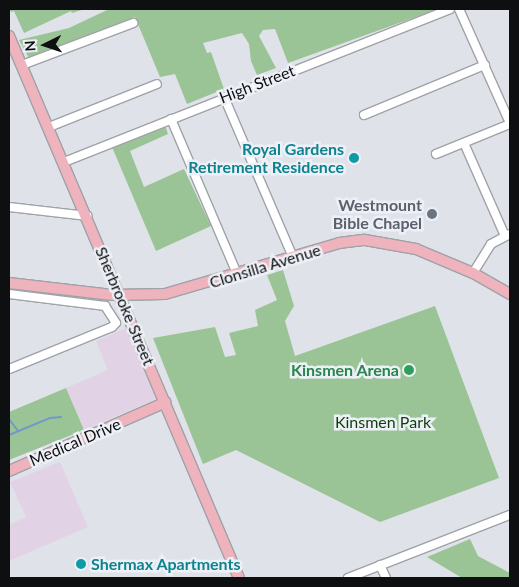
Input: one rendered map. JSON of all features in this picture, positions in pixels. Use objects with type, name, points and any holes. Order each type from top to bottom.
[{"type":"main road","name":"Sherbrooke Street","points":[[9,36],[12,48],[22,65],[64,162],[239,578]]},
{"type":"main road","name":"Clonsilla Avenue","points":[[9,283],[120,296],[165,294],[339,243],[383,241],[416,249],[473,273],[510,294]]},
{"type":"main road","name":"Medical Drive","points":[[9,471],[166,404]]},
{"type":"street","name":"High Street","points":[[64,162],[450,9]]},
{"type":"street","points":[[436,154],[510,124],[459,9]]},
{"type":"street","points":[[22,65],[133,24]]},
{"type":"street","points":[[364,115],[485,65]]},
{"type":"street","points":[[49,127],[157,84]]},
{"type":"street","points":[[224,97],[293,257]]},
{"type":"street","points":[[170,119],[237,274]]},
{"type":"street","points":[[464,143],[508,235],[483,252],[473,273]]},
{"type":"street","points":[[9,207],[87,216]]},
{"type":"street","points":[[9,294],[105,306],[116,323],[112,327],[9,369]]},
{"type":"street","points":[[348,578],[510,515]]},
{"type":"street","points":[[380,565],[386,578]]},
{"type":"shaded area","points":[[126,328],[156,399],[84,430],[66,388],[108,370],[96,341]]},
{"type":"shaded area","points":[[60,462],[88,527],[9,561],[9,525],[26,517],[10,482]]},
{"type":"green space","points":[[9,9],[85,9],[72,13],[71,11],[24,33],[14,11],[11,12]]},
{"type":"green space","points":[[109,9],[438,9],[288,63],[275,29],[263,30],[259,36],[276,68],[257,75],[251,61],[249,44],[242,33],[203,43],[207,53],[211,52],[224,89],[187,104],[175,74],[160,77],[135,17],[29,58],[19,40],[69,28]]},
{"type":"green space","points":[[165,125],[168,134],[130,151],[144,187],[184,169],[211,226],[156,251],[112,147]]},
{"type":"green space","name":"Kinsmen Park","points":[[283,270],[294,306],[285,321],[295,356],[435,306],[499,478],[380,522],[236,450],[203,464],[153,338],[215,327],[225,357],[236,355],[229,333],[258,326],[255,310],[277,300],[267,275]]},
{"type":"green space","points":[[66,388],[84,430],[9,460],[9,412]]},
{"type":"green space","points":[[470,539],[478,556],[510,573],[510,578],[462,578],[427,557]]},
{"type":"waterway","points":[[9,435],[50,418],[61,417]]},
{"type":"waterway","points":[[9,419],[18,431]]},
{"type":"place","name":"Royal Gardens Retirement Residence","points":[[354,158]]},
{"type":"place","name":"Westmount Bible Chapel","points":[[432,214]]},
{"type":"place","name":"Kinsmen Arena","points":[[409,370]]},
{"type":"place","name":"Shermax Apartments","points":[[81,564]]}]
